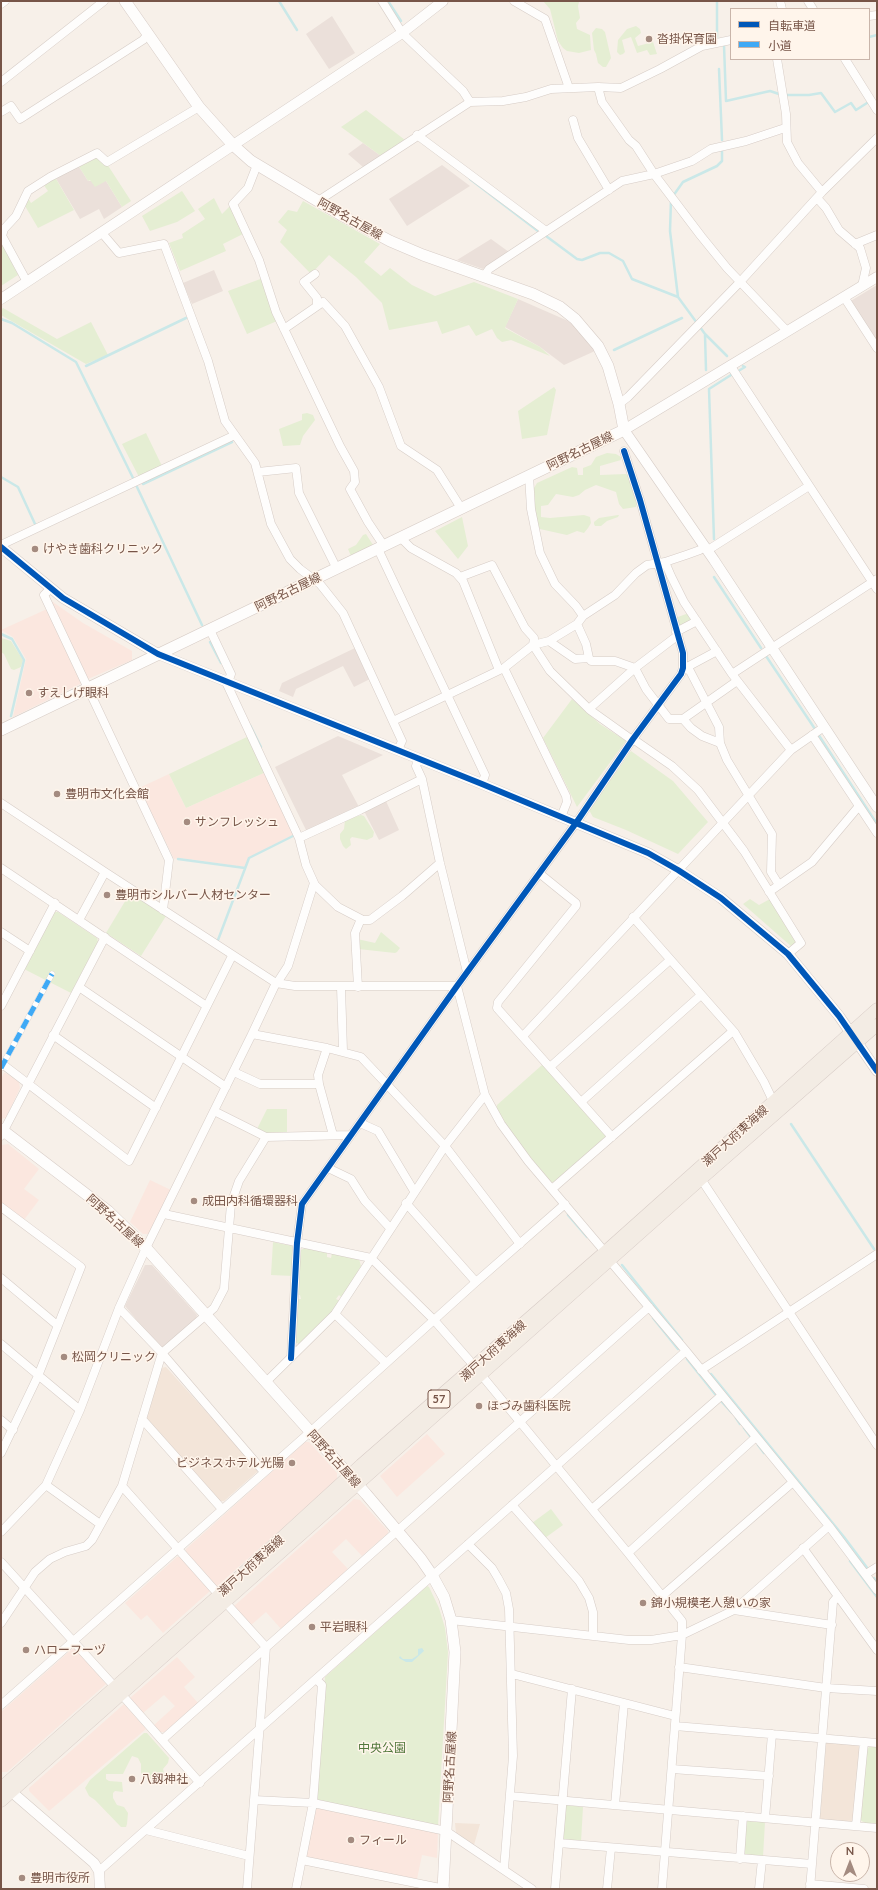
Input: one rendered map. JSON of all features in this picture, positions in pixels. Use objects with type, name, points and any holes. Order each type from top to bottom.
[{"type":"main road","name":"阿野名古屋線","points":[[1,730],[624,430],[619,404],[608,366],[594,341],[575,319],[545,299],[423,255],[390,241],[257,165],[233,145],[199,107],[125,1]]},
{"type":"main road","name":"瀬戸大府東海線","points":[[1,1801],[5,1786],[119,1691],[478,1371],[608,1257],[701,1179],[854,1038],[877,1009]]},
{"type":"main road","name":"瀬戸大府東海線","points":[[608,1257],[773,1101],[854,1038],[877,1025]]},
{"type":"main road","name":"阿野名古屋線","points":[[2,1132],[108,1211],[146,1248],[354,1481],[432,1575],[444,1597],[451,1620],[455,1644],[456,1670],[444,1888]]},
{"type":"street","points":[[1,4],[5,1]]},
{"type":"street","points":[[2,80],[104,1]]},
{"type":"street","points":[[382,1],[402,33],[463,91],[470,102]]},
{"type":"street","points":[[1,299],[402,33],[443,1]]},
{"type":"street","points":[[514,1],[545,19],[569,88]]},
{"type":"street","points":[[1,112],[11,106],[20,119],[143,40],[148,34]]},
{"type":"street","points":[[318,201],[470,102],[503,101],[526,97],[551,90],[569,88],[621,88],[702,46],[730,40]]},
{"type":"street","points":[[777,60],[785,107],[786,142],[798,163],[820,195],[839,230],[860,248],[866,268],[862,286]]},
{"type":"street","points":[[846,60],[877,110]]},
{"type":"street","points":[[598,87],[602,102],[629,140],[636,146],[654,174],[722,263],[787,331]]},
{"type":"street","points":[[27,282],[2,236],[4,229],[16,216],[28,191],[50,177],[97,153],[107,162],[199,107]]},
{"type":"street","points":[[573,120],[578,138],[610,190]]},
{"type":"street","points":[[484,276],[489,269],[622,181],[654,174],[692,161],[711,149],[785,128]]},
{"type":"street","points":[[418,136],[546,231]]},
{"type":"street","points":[[619,404],[628,397],[740,282],[820,195],[877,138]]},
{"type":"street","points":[[257,165],[248,188],[233,204],[259,260],[276,312],[340,446],[354,471],[355,482],[350,489],[381,547],[447,695],[485,775],[482,784]]},
{"type":"street","points":[[102,233],[119,253],[164,244],[208,361],[224,421],[251,454],[258,472],[271,524],[290,559],[314,580],[343,614],[402,741],[398,750]]},
{"type":"street","points":[[856,244],[877,235]]},
{"type":"street","points":[[315,274],[304,282],[317,298],[317,306]]},
{"type":"street","points":[[877,277],[624,430],[706,548],[877,807]]},
{"type":"street","points":[[844,297],[877,348]]},
{"type":"street","points":[[284,329],[323,302],[345,326],[379,387],[401,446],[437,470],[461,508]]},
{"type":"street","points":[[549,641],[575,659],[589,658],[591,661],[615,662],[634,668],[658,706],[670,719],[683,719],[707,703],[735,677],[772,648],[875,583],[809,486],[730,365]]},
{"type":"street","points":[[235,434],[1,546],[51,588],[95,618],[158,654],[419,758],[576,823],[648,853],[678,870],[721,898],[788,954],[827,1001],[877,1071]]},
{"type":"street","points":[[291,1358],[297,1243],[302,1204],[467,972],[576,823],[632,740],[681,674],[683,667],[682,653],[662,562],[624,451]]},
{"type":"street","points":[[258,472],[296,468],[299,493],[337,569]]},
{"type":"street","points":[[529,475],[531,509],[540,553],[555,584],[576,606],[583,616]]},
{"type":"street","points":[[393,721],[501,669],[533,645],[549,641],[577,624],[583,616],[616,595],[636,573],[647,565],[662,562],[706,548],[809,486]]},
{"type":"street","points":[[401,538],[411,548],[443,564],[464,581],[501,669],[566,796],[567,802],[561,817]]},
{"type":"street","points":[[662,562],[684,602],[735,677],[791,750]]},
{"type":"street","points":[[460,577],[492,565],[525,628],[534,638],[533,645],[550,671],[589,709],[632,740],[672,766],[698,790],[744,851],[801,943],[788,954]]},
{"type":"street","points":[[51,588],[44,595],[169,860],[163,910]]},
{"type":"street","points":[[589,709],[634,668],[677,634],[697,621]]},
{"type":"street","points":[[577,624],[586,644],[589,658]]},
{"type":"street","points":[[210,630],[231,674],[226,681]]},
{"type":"street","points":[[683,667],[689,666],[717,650]]},
{"type":"street","points":[[683,667],[690,671],[719,727],[720,743],[727,760],[772,834],[771,872],[779,885]]},
{"type":"street","points":[[226,681],[299,838],[306,865],[314,883],[338,907],[362,919],[370,920],[402,896],[440,863]]},
{"type":"street","points":[[683,719],[690,728],[702,736],[720,743]]},
{"type":"street","points":[[523,1036],[791,750],[824,727]]},
{"type":"street","points":[[812,734],[877,833]]},
{"type":"street","points":[[419,758],[416,766],[422,779],[440,863],[467,972]]},
{"type":"street","points":[[299,838],[422,779]]},
{"type":"street","points":[[1,802],[232,956],[276,983],[295,986],[340,987],[457,986]]},
{"type":"street","points":[[769,892],[812,862],[859,806]]},
{"type":"street","points":[[1,868],[205,1005]]},
{"type":"street","points":[[79,920],[105,872]]},
{"type":"street","points":[[539,873],[576,903],[576,906],[498,1002],[498,1008],[612,1137]]},
{"type":"street","points":[[1,1532],[46,1485],[80,1410],[119,1308],[146,1248],[234,1072],[276,983],[288,966],[314,883]]},
{"type":"street","points":[[2,1000],[55,903]]},
{"type":"street","points":[[633,917],[733,1031],[764,1082],[773,1101]]},
{"type":"street","points":[[358,987],[355,933],[362,919]]},
{"type":"street","points":[[1,932],[30,951]]},
{"type":"street","points":[[2,1132],[105,937]]},
{"type":"street","points":[[52,974],[2,1065],[129,1161],[205,1005],[232,956]]},
{"type":"street","points":[[550,1067],[670,960]]},
{"type":"street","points":[[457,986],[485,1095],[501,1124],[528,1161],[566,1204],[721,1396],[793,1482],[877,1590]]},
{"type":"street","points":[[79,987],[226,1087]]},
{"type":"street","points":[[340,987],[342,1051]]},
{"type":"street","points":[[581,1102],[701,995]]},
{"type":"street","points":[[552,1189],[733,1031]]},
{"type":"street","points":[[252,1034],[342,1051],[361,1057],[445,1146],[520,1244]]},
{"type":"street","points":[[53,1035],[156,1108]]},
{"type":"street","points":[[327,1048],[318,1075],[319,1084],[333,1135]]},
{"type":"street","points":[[234,1072],[260,1084],[319,1084]]},
{"type":"street","points":[[266,1382],[335,1314],[414,1191],[445,1146],[485,1095]]},
{"type":"street","points":[[214,1111],[266,1137],[351,1135]]},
{"type":"street","points":[[360,1123],[378,1132],[414,1191]]},
{"type":"street","points":[[1,1623],[35,1572],[50,1559],[86,1546],[92,1540],[122,1486],[162,1353],[214,1308],[224,1289],[231,1204],[239,1181],[266,1137]]},
{"type":"street","points":[[328,1168],[351,1179],[365,1201],[390,1228]]},
{"type":"street","points":[[701,1179],[877,1445]]},
{"type":"street","points":[[406,1203],[476,1282]]},
{"type":"street","points":[[1,1705],[310,1432],[476,1282],[566,1204]]},
{"type":"street","points":[[1,1206],[81,1267],[38,1376],[1,1453]]},
{"type":"street","points":[[164,1214],[371,1258],[434,1320],[478,1371],[682,1621],[662,1889]]},
{"type":"street","points":[[701,1370],[877,1254]]},
{"type":"street","points":[[1,1278],[57,1325]]},
{"type":"street","points":[[162,1740],[650,1307]]},
{"type":"street","points":[[119,1308],[162,1353],[264,1472]]},
{"type":"street","points":[[335,1314],[386,1363]]},
{"type":"street","points":[[1,1344],[80,1410]]},
{"type":"street","points":[[99,1871],[686,1351]]},
{"type":"street","points":[[592,1509],[721,1396]]},
{"type":"street","points":[[142,1419],[222,1509]]},
{"type":"street","points":[[1,1420],[13,1430]]},
{"type":"street","points":[[628,1553],[756,1437]]},
{"type":"street","points":[[662,1596],[793,1482]]},
{"type":"street","points":[[46,1485],[100,1524]]},
{"type":"street","points":[[122,1486],[266,1647],[258,1731],[247,1889]]},
{"type":"street","points":[[512,1505],[579,1581],[589,1598],[593,1612],[593,1636]]},
{"type":"street","points":[[451,1620],[629,1640],[652,1640],[682,1635],[734,1610],[828,1526]]},
{"type":"street","points":[[468,1544],[492,1568],[506,1593],[509,1609],[514,1756],[504,1869]]},
{"type":"street","points":[[803,1548],[877,1650]]},
{"type":"street","points":[[1,1562],[119,1691],[200,1783]]},
{"type":"street","points":[[866,1574],[877,1567]]},
{"type":"street","points":[[838,1596],[833,1602],[810,1887],[864,1889]]},
{"type":"street","points":[[734,1610],[832,1625]]},
{"type":"street","points":[[679,1667],[826,1688],[877,1692]]},
{"type":"street","points":[[512,1674],[675,1716]]},
{"type":"street","points":[[296,1889],[313,1803],[322,1685],[316,1680]]},
{"type":"street","points":[[555,1889],[572,1689]]},
{"type":"street","points":[[615,1805],[624,1703]]},
{"type":"street","points":[[675,1726],[877,1743]]},
{"type":"street","points":[[765,1818],[772,1734]]},
{"type":"street","points":[[856,1826],[864,1742]]},
{"type":"street","points":[[672,1769],[769,1776]]},
{"type":"street","points":[[5,1786],[94,1863],[99,1871],[100,1889]]},
{"type":"street","points":[[510,1796],[877,1828]]},
{"type":"street","points":[[254,1800],[313,1803],[446,1831],[532,1889]]},
{"type":"street","points":[[740,1858],[743,1816]]},
{"type":"street","points":[[146,1830],[249,1856]]},
{"type":"street","points":[[560,1843],[812,1864]]},
{"type":"street","points":[[607,1889],[611,1848]]},
{"type":"street","points":[[302,1860],[444,1888]]},
{"type":"street","points":[[760,1889],[762,1860]]},
{"type":"shaded area","points":[[332,16],[355,53],[329,69],[306,34]]},
{"type":"shaded area","points":[[363,143],[381,156],[363,167],[348,154]]},
{"type":"shaded area","points":[[78,165],[88,181],[106,181],[122,207],[104,219],[99,209],[80,219],[55,177]]},
{"type":"shaded area","points":[[442,165],[470,186],[407,226],[389,199]]},
{"type":"shaded area","points":[[491,239],[509,252],[483,269],[457,260]]},
{"type":"shaded area","points":[[214,270],[223,291],[192,304],[183,283]]},
{"type":"shaded area","points":[[877,285],[877,344],[849,302]]},
{"type":"shaded area","points":[[518,299],[566,320],[575,326],[595,351],[564,365],[540,347],[505,327]]},
{"type":"shaded area","points":[[50,600],[83,623],[132,651],[132,660],[88,679]]},
{"type":"shaded area","points":[[47,609],[82,683],[13,717],[26,659],[13,637],[1,630]]},
{"type":"shaded area","points":[[355,648],[370,679],[354,687],[343,666],[296,689],[293,697],[279,691],[282,683]]},
{"type":"shaded area","points":[[338,736],[383,755],[342,775],[359,807],[307,832],[275,767]]},
{"type":"shaded area","points":[[266,772],[295,834],[248,858],[245,867],[180,858],[174,859],[139,788],[169,774],[186,808]]},
{"type":"shaded area","points":[[386,801],[399,830],[379,840],[364,811]]},
{"type":"shaded area","points":[[4,1073],[19,1082],[20,1088],[6,1118],[1,1119],[1,1079]]},
{"type":"shaded area","points":[[8,1144],[39,1169],[24,1189],[39,1200],[24,1220],[1,1203],[1,1147],[2,1145]]},
{"type":"shaded area","points":[[150,1180],[171,1190],[149,1234],[143,1234],[130,1222]]},
{"type":"shaded area","points":[[145,1265],[152,1265],[197,1315],[196,1319],[164,1348],[159,1347],[125,1306]]},
{"type":"shaded area","points":[[166,1367],[211,1417],[214,1417],[257,1468],[257,1472],[224,1501],[220,1501],[146,1418],[161,1368]]},
{"type":"shaded area","points":[[427,1434],[445,1454],[397,1497],[380,1476]]},
{"type":"shaded area","points":[[305,1442],[309,1442],[337,1473],[337,1480],[216,1587],[186,1552],[186,1549]]},
{"type":"shaded area","points":[[354,1499],[360,1500],[388,1531],[388,1533],[362,1556],[346,1539],[332,1552],[348,1569],[281,1629],[266,1612],[250,1626],[233,1607]]},
{"type":"shaded area","points":[[177,1557],[180,1557],[210,1591],[163,1633],[147,1615],[141,1620],[125,1603]]},
{"type":"shaded area","points":[[72,1649],[75,1649],[106,1684],[7,1772],[2,1772],[1,1712]]},
{"type":"shaded area","points":[[177,1657],[195,1677],[184,1687],[198,1703],[165,1732],[160,1732],[154,1725],[175,1706],[164,1695],[143,1713],[130,1698]]},
{"type":"shaded area","points":[[124,1704],[146,1729],[49,1811],[29,1791],[29,1788]]},
{"type":"shaded area","points":[[828,1742],[857,1744],[860,1747],[853,1820],[851,1822],[823,1820],[820,1818],[826,1744]]},
{"type":"shaded area","points":[[318,1808],[438,1833],[437,1858],[422,1855],[417,1879],[309,1858],[306,1855],[315,1810]]},
{"type":"shaded area","points":[[455,1823],[480,1824],[474,1845],[456,1833]]},
{"type":"green space","points":[[543,1],[582,1],[579,2],[578,6],[580,18],[576,23],[577,29],[590,35],[591,50],[579,53],[567,51],[563,48],[558,41],[550,9]]},
{"type":"green space","points":[[636,26],[640,29],[641,33],[635,38],[638,46],[653,42],[657,54],[650,55],[647,50],[637,53],[631,37],[622,40],[625,52],[620,55],[617,52],[618,40],[627,29]]},
{"type":"green space","points":[[596,28],[602,29],[605,32],[611,58],[606,67],[603,67],[598,63],[594,50],[592,33]]},
{"type":"green space","points":[[366,110],[405,140],[381,156],[341,127]]},
{"type":"green space","points":[[95,155],[107,164],[131,201],[122,207],[106,181],[95,187],[90,180],[88,181],[78,165]]},
{"type":"green space","points":[[55,177],[74,210],[38,228],[25,206],[28,198],[31,203],[48,191],[43,184]]},
{"type":"green space","points":[[182,191],[195,211],[177,222],[150,231],[142,216]]},
{"type":"green space","points":[[214,198],[222,214],[231,205],[245,233],[223,244],[226,251],[180,271],[169,243],[183,238],[182,234],[205,219],[198,209]]},
{"type":"green space","points":[[303,201],[380,244],[364,262],[381,276],[390,268],[412,285],[435,296],[474,282],[518,299],[505,328],[540,347],[550,356],[511,340],[502,342],[497,338],[492,329],[476,336],[469,325],[442,334],[437,321],[389,330],[382,303],[356,277],[329,255],[311,274],[280,242],[287,230],[278,222],[288,210],[297,212]]},
{"type":"green space","points":[[1,244],[3,245],[18,275],[1,286]]},
{"type":"green space","points":[[263,278],[277,321],[247,334],[228,291]]},
{"type":"green space","points":[[3,308],[57,339],[91,322],[108,355],[86,364],[1,315],[1,310]]},
{"type":"green space","points":[[554,387],[556,390],[547,435],[522,439],[518,411]]},
{"type":"green space","points":[[307,413],[313,415],[315,420],[303,436],[300,445],[283,446],[279,429],[302,420],[302,414]]},
{"type":"green space","points":[[146,433],[162,466],[139,477],[122,444]]},
{"type":"green space","points":[[607,453],[616,454],[621,457],[621,460],[600,466],[600,475],[626,474],[629,476],[637,503],[636,507],[623,509],[619,504],[616,492],[596,485],[573,497],[556,494],[548,505],[541,506],[541,517],[550,518],[584,515],[590,517],[591,523],[584,533],[577,531],[567,535],[540,529],[536,523],[535,508],[534,488],[537,483],[572,467],[577,468],[578,475],[583,475],[583,468],[591,465],[596,457]]},
{"type":"green space","points":[[619,515],[601,526],[595,526],[594,524],[594,522],[599,518]]},
{"type":"green space","points":[[462,517],[468,546],[458,559],[435,531]]},
{"type":"green space","points":[[366,534],[373,545],[351,556],[348,549],[356,545],[363,535]]},
{"type":"green space","points":[[689,613],[695,621],[678,629],[675,618]]},
{"type":"green space","points":[[1,638],[11,641],[23,660],[21,667],[14,670],[11,669],[4,654],[1,652]]},
{"type":"green space","points":[[572,699],[600,724],[626,741],[577,807],[543,738]]},
{"type":"green space","points":[[249,736],[266,772],[186,808],[169,774]]},
{"type":"green space","points":[[631,751],[673,781],[708,822],[678,854],[626,830],[593,817],[589,810]]},
{"type":"green space","points":[[361,815],[364,816],[374,832],[373,837],[367,840],[352,837],[350,839],[351,845],[346,849],[340,839],[340,834],[344,829],[345,820]]},
{"type":"green space","points":[[130,893],[166,916],[141,956],[106,933]]},
{"type":"green space","points":[[750,899],[759,905],[770,899],[798,942],[792,947],[743,904]]},
{"type":"green space","points":[[53,912],[58,912],[97,938],[98,942],[71,993],[24,969]]},
{"type":"green space","points":[[381,932],[400,948],[397,952],[358,949],[357,939],[375,943]]},
{"type":"green space","points":[[542,1065],[545,1065],[605,1133],[605,1137],[555,1182],[550,1182],[504,1124],[496,1109],[497,1105]]},
{"type":"green space","points":[[267,1109],[287,1109],[287,1132],[267,1133],[257,1129]]},
{"type":"green space","points":[[273,1242],[292,1246],[294,1249],[293,1276],[271,1275]]},
{"type":"green space","points":[[305,1248],[327,1252],[327,1257],[331,1258],[332,1253],[359,1259],[361,1266],[342,1298],[339,1295],[336,1299],[340,1301],[333,1311],[299,1344],[294,1342],[297,1299],[301,1299],[300,1295],[297,1295],[301,1250]]},
{"type":"green space","points":[[551,1509],[563,1525],[545,1538],[532,1523]]},
{"type":"green space","name":"中央公園","points":[[427,1586],[429,1587],[439,1608],[445,1628],[448,1652],[438,1826],[320,1802],[317,1799],[325,1677]]},
{"type":"green space","points":[[144,1733],[147,1733],[169,1758],[168,1763],[163,1769],[165,1778],[162,1783],[159,1783],[144,1776],[141,1773],[141,1764],[138,1758],[132,1756],[123,1774],[106,1774],[106,1779],[109,1781],[122,1782],[123,1792],[115,1791],[113,1793],[113,1798],[117,1805],[124,1807],[128,1813],[126,1827],[121,1827],[95,1800],[89,1796],[85,1788],[90,1780]]},
{"type":"green space","points":[[870,1746],[877,1747],[877,1824],[865,1823],[860,1820],[867,1749]]},
{"type":"green space","points":[[567,1805],[583,1807],[581,1842],[565,1841],[562,1839],[565,1808]]},
{"type":"green space","points":[[748,1821],[765,1822],[763,1857],[745,1856],[743,1853],[745,1823]]},
{"type":"water","points":[[422,1648],[424,1651],[412,1662],[406,1662],[399,1658],[400,1656],[403,1659],[412,1659],[418,1655],[418,1649]]},
{"type":"waterway","points":[[279,1],[297,30]]},
{"type":"waterway","points":[[388,1],[401,21]]},
{"type":"waterway","points":[[717,1],[717,38]]},
{"type":"waterway","points":[[870,37],[877,35]]},
{"type":"waterway","points":[[724,45],[726,101],[770,91],[779,94]]},
{"type":"waterway","points":[[719,69],[722,140]]},
{"type":"waterway","points":[[786,95],[809,95],[821,93],[835,112],[851,103],[856,110],[867,103]]},
{"type":"waterway","points":[[673,196],[683,182],[717,166],[722,161],[722,149]]},
{"type":"waterway","points":[[470,179],[538,231]]},
{"type":"waterway","points":[[671,200],[670,231],[678,297],[705,334],[727,356]]},
{"type":"waterway","points":[[546,236],[577,259],[582,260],[600,253],[609,253],[623,261],[632,279],[678,297]]},
{"type":"waterway","points":[[86,366],[186,318]]},
{"type":"waterway","points":[[614,350],[682,318]]},
{"type":"waterway","points":[[1,319],[12,323],[76,362],[133,478]]},
{"type":"waterway","points":[[705,335],[706,370]]},
{"type":"waterway","points":[[740,370],[745,367],[743,366]]},
{"type":"waterway","points":[[714,539],[709,389],[731,375]]},
{"type":"waterway","points":[[143,484],[232,442]]},
{"type":"waterway","points":[[1,477],[18,487],[35,524]]},
{"type":"waterway","points":[[137,487],[202,625]]},
{"type":"waterway","points":[[714,577],[761,648]]},
{"type":"waterway","points":[[1,634],[12,639],[24,660],[11,716]]},
{"type":"waterway","points":[[210,642],[221,663]]},
{"type":"waterway","points":[[766,656],[815,729]]},
{"type":"waterway","points":[[250,725],[261,747]]},
{"type":"waterway","points":[[818,734],[877,824]]},
{"type":"waterway","points":[[218,940],[249,858],[293,836]]},
{"type":"waterway","points":[[178,859],[245,868]]},
{"type":"waterway","points":[[791,1124],[874,1249]]},
{"type":"waterway","points":[[568,1215],[587,1237]]},
{"type":"waterway","points":[[622,1265],[682,1340]]},
{"type":"waterway","points":[[653,1318],[678,1349]]},
{"type":"waterway","points":[[687,1359],[715,1394]]},
{"type":"waterway","points":[[711,1374],[844,1537],[868,1569]]},
{"type":"waterway","points":[[722,1402],[732,1413]]},
{"type":"waterway","points":[[736,1418],[740,1424]]},
{"type":"waterway","points":[[744,1428],[750,1436]]},
{"type":"waterway","points":[[758,1445],[764,1453]]},
{"type":"waterway","points":[[850,1561],[877,1597]]},
{"type":"waterway","points":[[874,1578],[877,1583]]},
{"type":"marked path","points":[[1,1068],[52,974]]},
{"type":"cycle path","points":[[291,1358],[297,1243],[302,1204],[457,986],[576,823],[633,739],[681,674],[683,668],[683,653],[640,500],[624,451]]},
{"type":"cycle path","points":[[1,547],[63,598],[158,654],[482,784],[648,853],[678,870],[721,898],[788,954],[839,1016],[877,1071]]},
{"type":"place","name":"沓掛保育園","points":[[649,39]]},
{"type":"place","name":"けやき歯科クリニック","points":[[35,549]]},
{"type":"place","name":"すえしげ眼科","points":[[29,693]]},
{"type":"place","name":"豊明市文化会館","points":[[57,794]]},
{"type":"place","name":"サンフレッシュ","points":[[187,822]]},
{"type":"place","name":"豊明市シルバー人材センター","points":[[107,895]]},
{"type":"place","name":"成田内科循環器科","points":[[194,1201]]},
{"type":"place","name":"松岡クリニック","points":[[64,1357]]},
{"type":"place","name":"ほづみ歯科医院","points":[[479,1406]]},
{"type":"place","name":"ビジネスホテル光陽","points":[[292,1463]]},
{"type":"place","name":"錦小規模老人憩いの家","points":[[643,1603]]},
{"type":"place","name":"平岩眼科","points":[[312,1627]]},
{"type":"place","name":"ハローフーヅ","points":[[26,1650]]},
{"type":"place","name":"八釼神社","points":[[132,1779]]},
{"type":"place","name":"フィール","points":[[351,1840]]},
{"type":"place","name":"豊明市役所","points":[[22,1878]]}]
